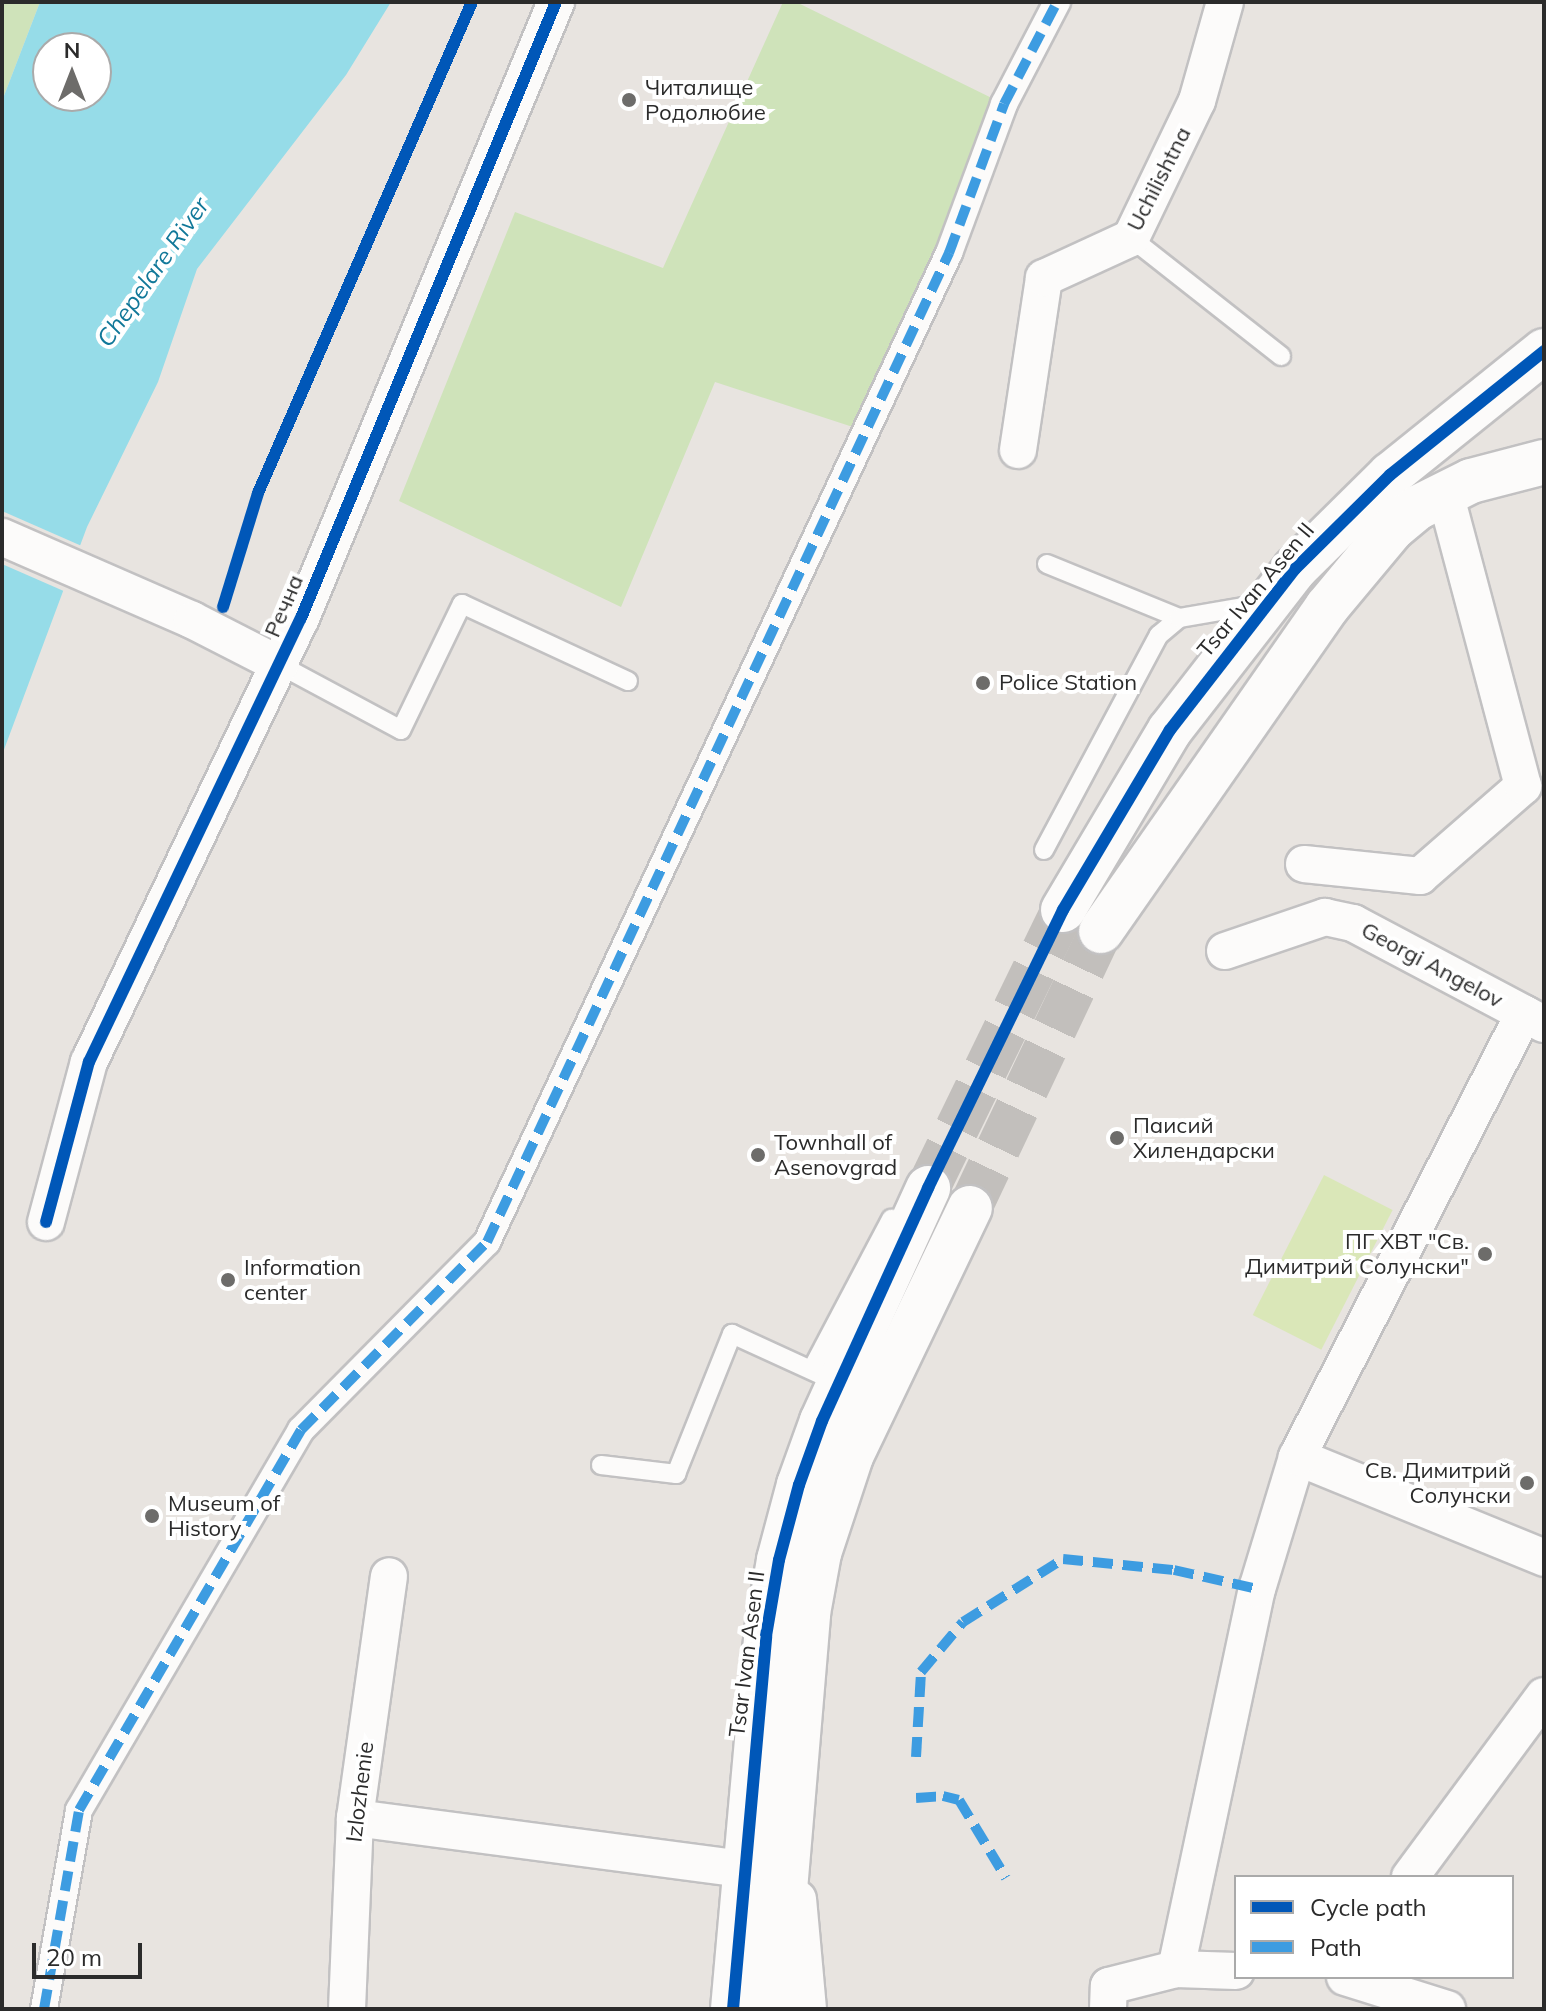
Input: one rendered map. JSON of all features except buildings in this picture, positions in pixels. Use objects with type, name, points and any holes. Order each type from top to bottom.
[{"type":"street","name":"Речна","points":[[46,1222],[89,1062],[280,665],[556,2]]},
{"type":"street","points":[[44,2009],[79,1810],[301,1430],[487,1242],[949,253],[1004,104],[1057,2]]},
{"type":"street","name":"Uchilishtna","points":[[1018,450],[1044,278],[1131,238],[1197,101],[1225,2]]},
{"type":"street","name":"Tsar Ivan Asen II","points":[[1544,351],[1390,475],[1323,540],[1267,603],[1192,697],[1154,754],[1082,920],[1369,553],[1417,508],[1445,493],[1471,481],[1544,462]]},
{"type":"street","points":[[1304,864],[1420,876],[1533,794],[1445,493]]},
{"type":"street","points":[[2,537],[192,620],[280,665]]},
{"type":"street","name":"Georgi Angelov","points":[[1225,951],[1325,917],[1353,923],[1534,1019]]},
{"type":"street","points":[[1176,1969],[1257,1589],[1297,1457],[1534,1019]]},
{"type":"street","name":"Tsar Ivan Asen II","points":[[733,2009],[766,1636],[779,1560],[826,1376],[913,1197]]},
{"type":"street","points":[[775,2009],[808,1613],[819,1553],[851,1456],[970,1208]]},
{"type":"street","points":[[1297,1457],[1544,1558]]},
{"type":"street","name":"Izlozhenie","points":[[347,2009],[355,1818],[389,1576]]},
{"type":"street","points":[[1411,1875],[1544,1696]]},
{"type":"street","points":[[790,1817],[808,2009]]},
{"type":"street","points":[[355,1818],[743,1869]]},
{"type":"street","points":[[1108,2009],[1109,1986],[1176,1969],[1234,1971]]},
{"type":"street","points":[[1351,1979],[1447,2009]]},
{"type":"lane","points":[[1131,238],[1281,356]]},
{"type":"lane","points":[[1047,564],[1179,618],[1267,603]]},
{"type":"lane","points":[[280,665],[401,730],[462,604],[628,681]]},
{"type":"lane","points":[[1044,850],[1150,647],[1179,618]]},
{"type":"lane","points":[[601,1465],[676,1474],[732,1334],[826,1376]]},
{"type":"green space","points":[[2,2],[40,2],[2,101]]},
{"type":"green space","points":[[783,2],[796,2],[1004,104],[865,431],[715,382],[621,607],[399,501],[515,212],[663,268]]},
{"type":"green space","points":[[1324,1175],[1393,1210],[1321,1350],[1253,1315]]},
{"type":"water","name":"Chepelare River","points":[[40,2],[391,2],[346,75],[197,269],[158,382],[87,527],[2,755],[2,101]]},
{"type":"pier","points":[[2,511],[84,547],[66,592],[2,564]]},
{"type":"tunnel","points":[[928,1188],[1063,910]]},
{"type":"tunnel","points":[[970,1208],[1101,931]]},
{"type":"marked path","points":[[44,2009],[79,1810],[301,1430],[487,1242],[949,253],[1004,104],[1057,2]]},
{"type":"marked path","points":[[916,1757],[921,1672],[963,1622],[1063,1559],[1174,1570],[1257,1589]]},
{"type":"marked path","points":[[916,1798],[943,1796],[959,1800],[1006,1878]]},
{"type":"cycle path","points":[[223,607],[258,493],[472,2]]},
{"type":"cycle path","points":[[46,1222],[89,1062],[301,618],[556,2]]},
{"type":"cycle path","points":[[733,2009],[766,1636],[779,1560],[799,1485],[822,1421],[928,1188],[1063,910],[1170,730],[1295,569],[1390,475],[1544,351]]},
{"type":"place","name":"Читалище Родолюбие","points":[[629,100]]},
{"type":"place","name":"Police Station","points":[[983,683]]},
{"type":"place","name":"Паисий Хилендарски","points":[[1117,1138]]},
{"type":"place","name":"Townhall of Asenovgrad","points":[[758,1155]]},
{"type":"place","name":"ПГ ХВТ \"Св. Димитрий Солунски\"","points":[[1485,1254]]},
{"type":"place","name":"Information center","points":[[228,1280]]},
{"type":"place","name":"Св. Димитрий Солунски","points":[[1527,1483]]},
{"type":"place","name":"Museum of History","points":[[152,1516]]}]
